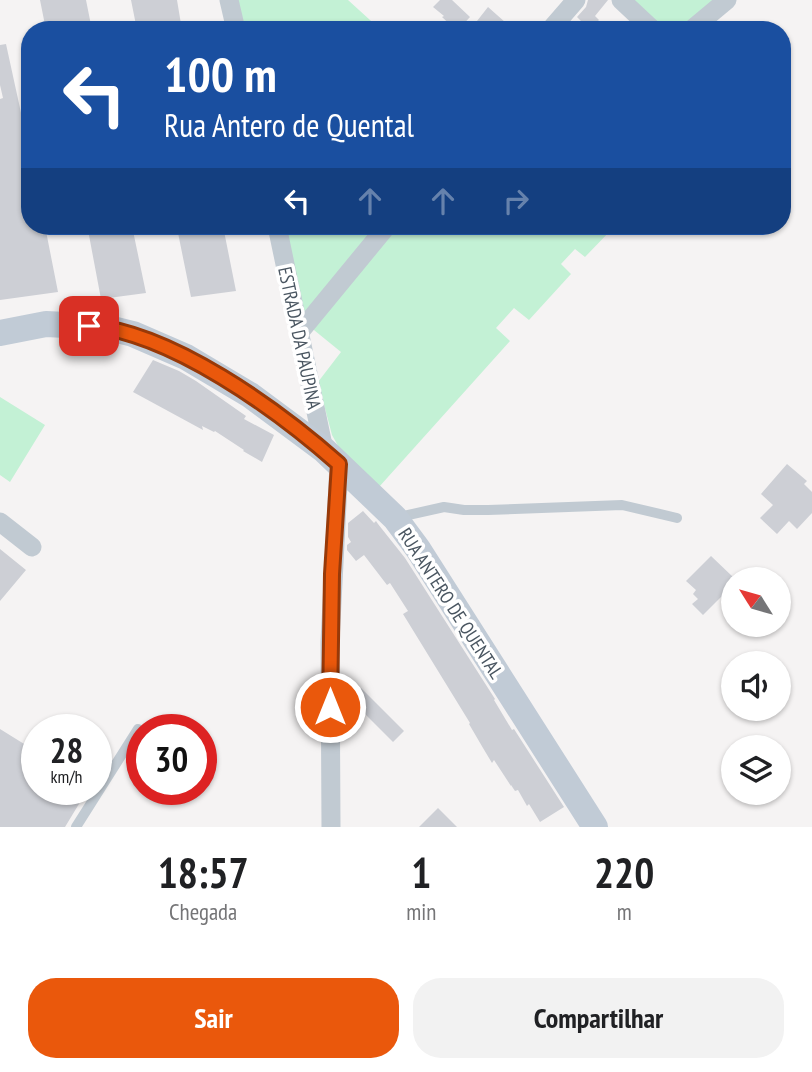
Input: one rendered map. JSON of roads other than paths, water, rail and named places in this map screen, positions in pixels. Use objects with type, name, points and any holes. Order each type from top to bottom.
[{"type":"street","points":[[229,0],[234,21]]},
{"type":"street","points":[[558,21],[576,0]]},
{"type":"street","points":[[621,0],[643,21]]},
{"type":"street","points":[[702,21],[727,0]]},
{"type":"street","name":"ESTRADA DA PAUPINA","points":[[279,235],[299,333],[331,457],[331,827]]},
{"type":"street","points":[[299,333],[380,235]]},
{"type":"street","name":"RUA ANTERO DE QUENTAL","points":[[0,333],[46,324],[74,324],[105,327],[134,334],[186,356],[250,395],[331,457],[395,518],[418,549],[595,827]]},
{"type":"street","points":[[0,522],[32,547]]},
{"type":"lane","points":[[395,518],[443,507],[488,510],[622,505],[677,518]]},
{"type":"lane","points":[[76,827],[126,748]]}]
